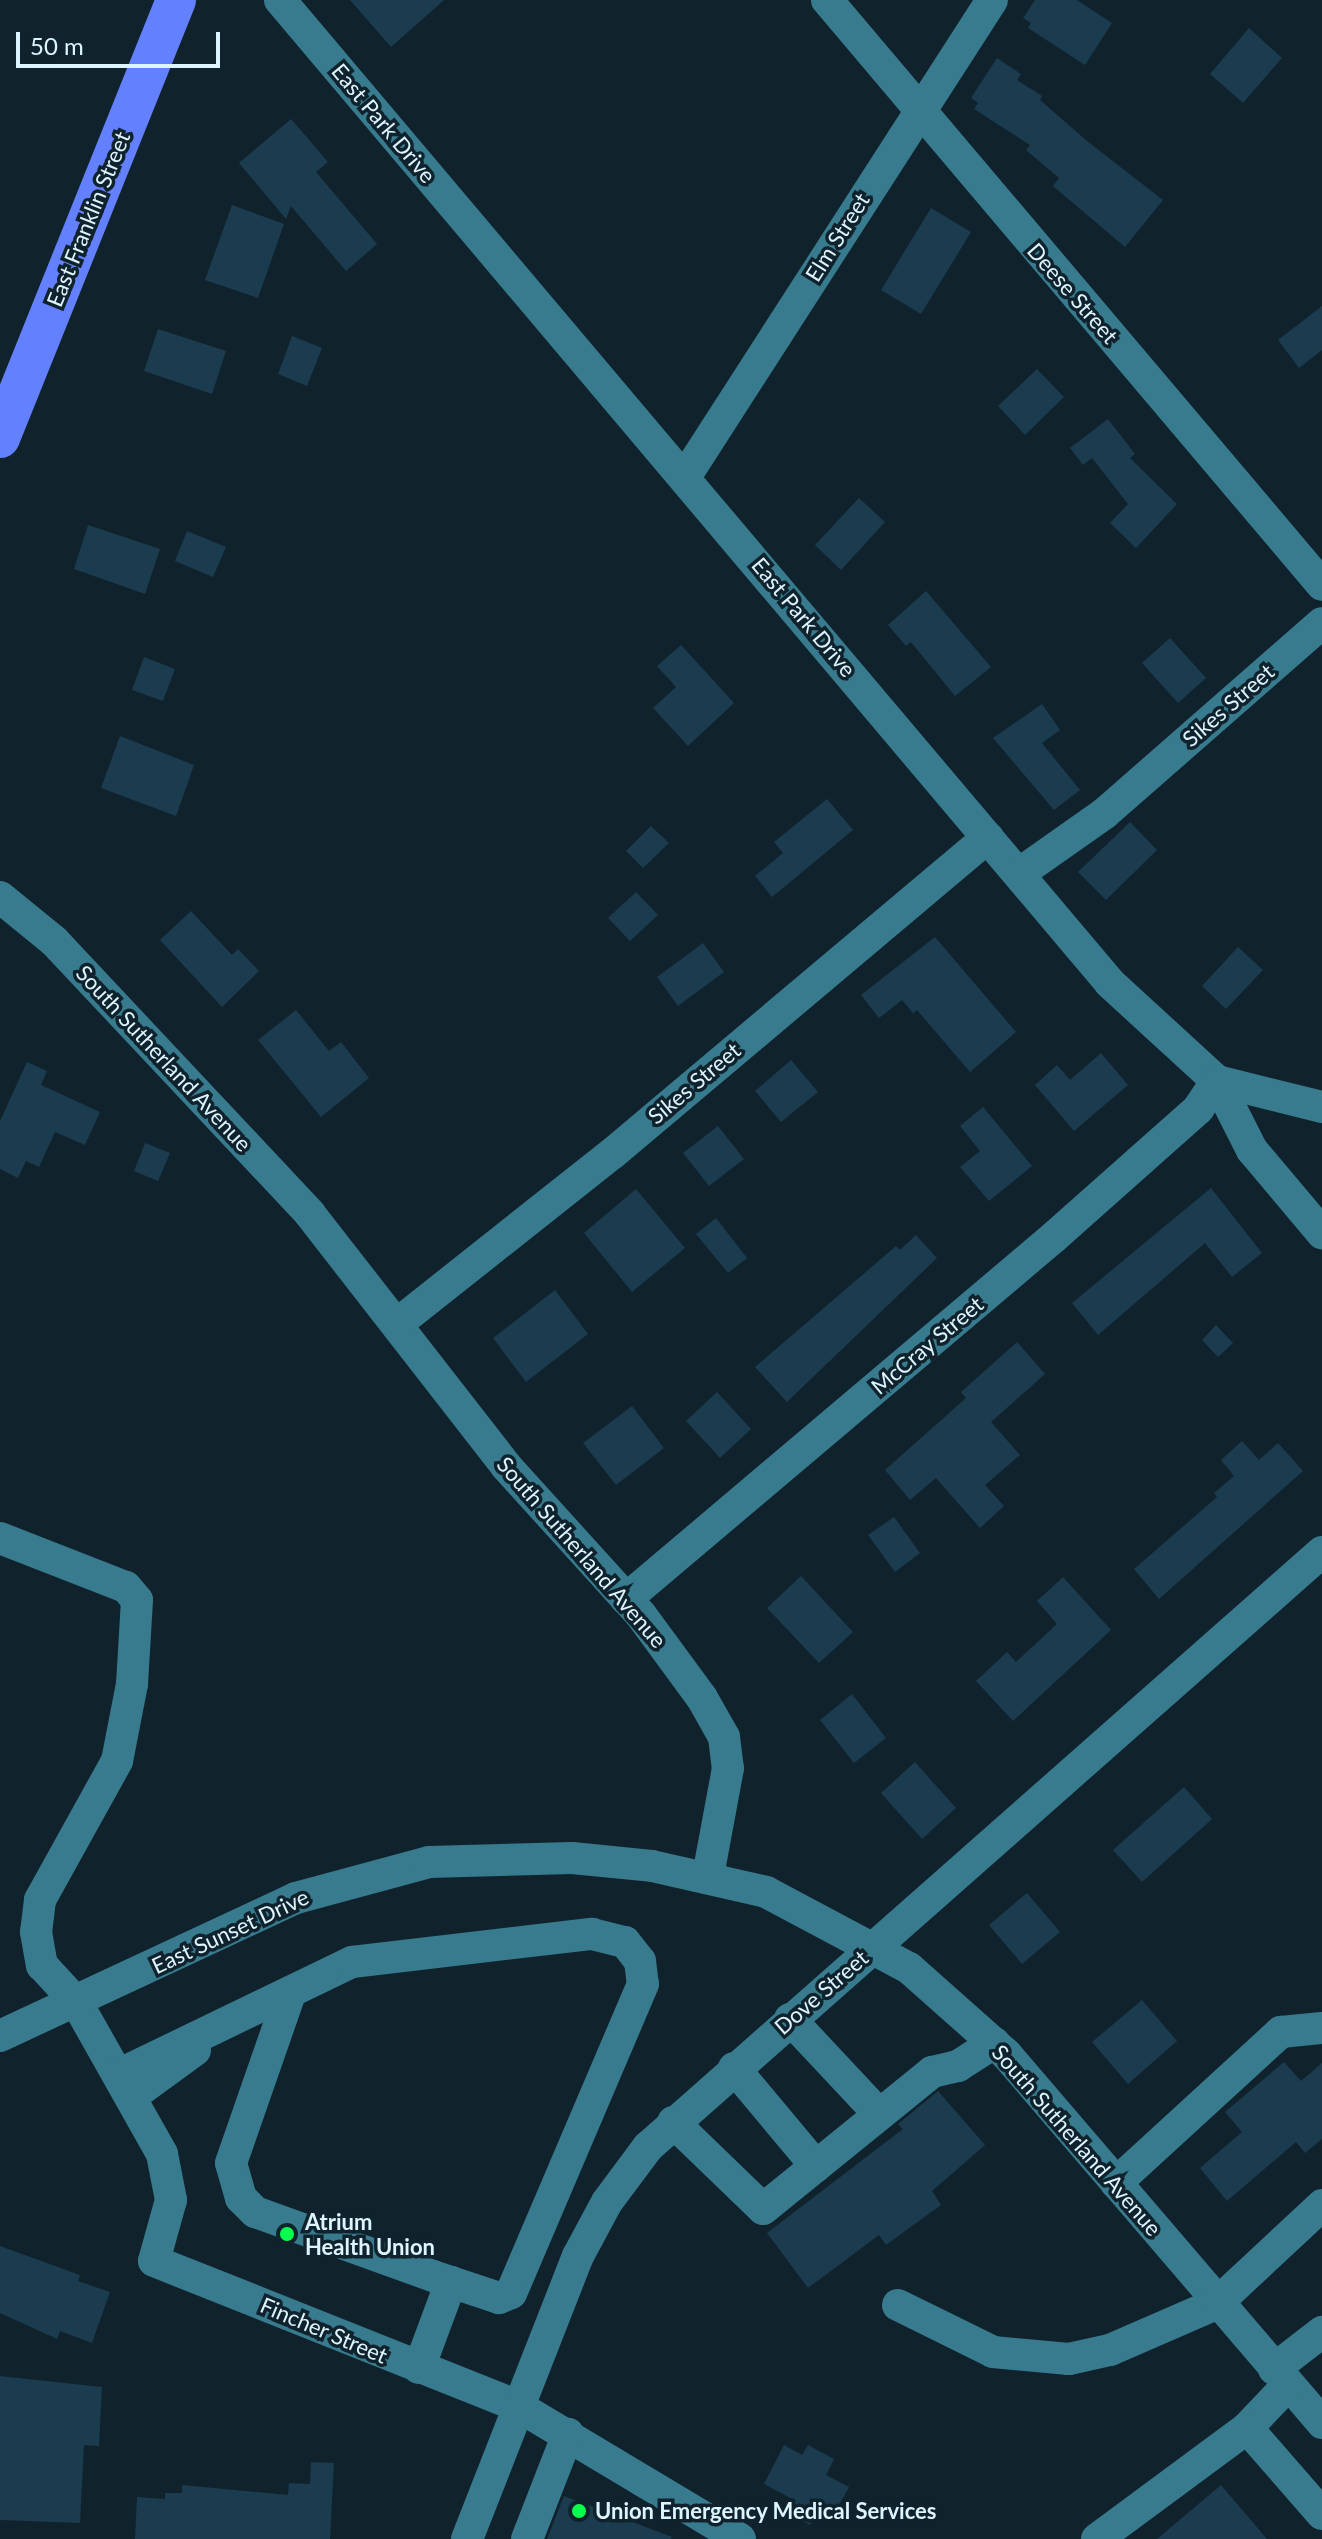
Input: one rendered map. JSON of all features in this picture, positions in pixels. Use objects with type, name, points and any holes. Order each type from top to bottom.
[{"type":"main road","name":"East Franklin Street","points":[[0,438],[176,0]]},
{"type":"street","name":"East Park Drive","points":[[280,0],[1110,983],[1217,1081],[1252,1150],[1322,1233]]},
{"type":"street","name":"Deese Street","points":[[827,0],[920,106],[976,180],[1322,585]]},
{"type":"street","name":"Elm Street","points":[[685,477],[920,106],[992,0]]},
{"type":"street","name":"Sikes Street","points":[[1020,873],[1105,813],[1322,623]]},
{"type":"street","name":"Sikes Street","points":[[397,1324],[613,1153],[988,837]]},
{"type":"street","name":"South Sutherland Avenue","points":[[0,897],[54,941],[310,1214],[506,1466],[626,1599],[724,1737],[726,1783],[708,1876],[766,1892],[909,1968],[994,2043],[1216,2304],[1322,2423]]},
{"type":"street","points":[[1217,1081],[1322,1107]]},
{"type":"street","name":"McCray Street","points":[[626,1599],[1054,1237],[1198,1109],[1217,1081]]},
{"type":"street","name":"Fincher Street","points":[[0,1538],[126,1587],[137,1600],[132,1684],[117,1761],[40,1900],[36,1932],[42,1965],[77,2003],[162,2154],[171,2200],[154,2261],[516,2405],[740,2539]]},
{"type":"street","name":"Dove Street","points":[[467,2539],[516,2405],[592,2228],[629,2170],[673,2122],[1322,1552]]},
{"type":"street","name":"East Sunset Drive","points":[[0,2036],[77,2003],[296,1898],[429,1862],[572,1858],[708,1876]]},
{"type":"street","points":[[125,2086],[173,2045],[208,2036],[352,1962],[475,1945],[592,1934],[625,1942],[640,1961],[643,1984],[511,2293],[499,2298],[442,2279],[255,2212],[241,2198],[231,2163],[290,1994]]},
{"type":"street","points":[[790,2019],[878,2113]]},
{"type":"street","points":[[1116,2183],[1281,2032],[1322,2028]]},
{"type":"street","points":[[673,2122],[763,2209],[932,2072],[958,2066],[994,2043]]},
{"type":"street","points":[[734,2068],[816,2166]]},
{"type":"street","points":[[898,2305],[993,2352],[1069,2359],[1110,2350],[1216,2304],[1322,2205]]},
{"type":"street","points":[[409,2364],[442,2279]]},
{"type":"street","points":[[1097,2539],[1247,2428],[1281,2377],[1322,2332]]},
{"type":"street","points":[[1247,2428],[1322,2514]]},
{"type":"street","points":[[527,2539],[568,2434]]},
{"type":"building","points":[[350,0],[444,0],[391,47]]},
{"type":"building","points":[[1035,0],[1077,0],[1112,23],[1085,65],[1028,28],[1031,23],[1023,18]]},
{"type":"building","points":[[1249,28],[1282,58],[1243,103],[1210,74]]},
{"type":"building","points":[[997,58],[1021,74],[1017,80],[1042,96],[1040,100],[1087,141],[1163,200],[1125,247],[1053,186],[1059,178],[1026,150],[1030,145],[974,109],[978,103],[971,98]]},
{"type":"building","points":[[291,119],[328,162],[316,172],[377,244],[346,271],[291,206],[286,219],[239,163]]},
{"type":"building","points":[[232,205],[284,224],[258,298],[205,280]]},
{"type":"building","points":[[931,208],[971,232],[921,314],[881,290]]},
{"type":"building","points":[[1322,306],[1322,350],[1299,368],[1278,340]]},
{"type":"building","points":[[158,329],[226,351],[212,394],[144,371]]},
{"type":"building","points":[[292,336],[322,348],[307,386],[278,374]]},
{"type":"building","points":[[1037,369],[1064,397],[1025,435],[998,406]]},
{"type":"building","points":[[1108,419],[1135,454],[1130,458],[1177,504],[1136,548],[1110,523],[1128,504],[1092,458],[1083,465],[1070,448]]},
{"type":"building","points":[[859,498],[885,522],[841,570],[815,545]]},
{"type":"building","points":[[88,525],[160,549],[145,594],[74,569]]},
{"type":"building","points":[[187,531],[226,547],[213,577],[175,561]]},
{"type":"building","points":[[926,591],[991,667],[955,696],[911,642],[906,646],[888,625]]},
{"type":"building","points":[[1170,638],[1206,678],[1178,703],[1142,663]]},
{"type":"building","points":[[681,645],[734,703],[688,746],[653,708],[676,687],[657,666]]},
{"type":"building","points":[[144,657],[175,669],[163,701],[132,690]]},
{"type":"building","points":[[1042,704],[1060,730],[1042,743],[1080,790],[1054,810],[993,738]]},
{"type":"building","points":[[120,736],[194,765],[176,816],[101,788]]},
{"type":"building","points":[[827,799],[853,830],[772,897],[755,876],[783,853],[774,842]]},
{"type":"building","points":[[1130,822],[1157,850],[1106,900],[1078,872]]},
{"type":"building","points":[[651,826],[669,843],[643,868],[626,851]]},
{"type":"building","points":[[636,892],[658,915],[630,941],[608,918]]},
{"type":"building","points":[[191,911],[232,955],[238,949],[259,971],[222,1007],[160,940]]},
{"type":"building","points":[[935,937],[1016,1032],[970,1072],[917,1010],[913,1013],[902,1000],[879,1018],[861,995]]},
{"type":"building","points":[[703,943],[724,972],[678,1006],[657,977]]},
{"type":"building","points":[[1238,947],[1263,970],[1226,1009],[1202,986]]},
{"type":"building","points":[[296,1010],[329,1051],[341,1042],[369,1078],[321,1117],[258,1040]]},
{"type":"building","points":[[1101,1053],[1128,1085],[1074,1131],[1035,1085],[1057,1065],[1070,1080]]},
{"type":"building","points":[[791,1060],[818,1092],[781,1122],[755,1091]]},
{"type":"building","points":[[27,1062],[47,1071],[41,1085],[100,1112],[85,1145],[55,1132],[39,1167],[26,1161],[18,1178],[0,1169],[0,1121]]},
{"type":"building","points":[[983,1107],[1032,1166],[989,1201],[960,1167],[980,1151],[960,1126]]},
{"type":"building","points":[[718,1126],[744,1159],[709,1186],[683,1153]]},
{"type":"building","points":[[145,1143],[170,1153],[158,1181],[134,1171]]},
{"type":"building","points":[[1211,1188],[1262,1253],[1232,1277],[1205,1243],[1098,1335],[1072,1303]]},
{"type":"building","points":[[636,1189],[685,1248],[632,1292],[584,1233]]},
{"type":"building","points":[[716,1218],[747,1258],[728,1273],[696,1234]]},
{"type":"building","points":[[916,1235],[937,1258],[787,1402],[755,1367],[896,1246],[900,1250]]},
{"type":"building","points":[[555,1290],[588,1334],[526,1382],[493,1338]]},
{"type":"building","points":[[1216,1325],[1233,1343],[1218,1357],[1202,1340]]},
{"type":"building","points":[[1017,1342],[1045,1374],[991,1422],[1020,1455],[985,1485],[1004,1506],[980,1528],[936,1478],[910,1500],[885,1470],[966,1398],[961,1392]]},
{"type":"building","points":[[717,1392],[751,1429],[720,1458],[686,1421]]},
{"type":"building","points":[[632,1406],[664,1448],[616,1485],[583,1443]]},
{"type":"building","points":[[1242,1441],[1259,1460],[1278,1443],[1303,1471],[1159,1599],[1134,1569],[1217,1497],[1214,1493],[1234,1476],[1221,1460]]},
{"type":"building","points":[[894,1517],[920,1553],[895,1572],[868,1535]]},
{"type":"building","points":[[801,1576],[853,1632],[819,1663],[767,1608]]},
{"type":"building","points":[[1063,1577],[1111,1630],[1013,1721],[976,1681],[1007,1652],[1016,1662],[1057,1624],[1037,1601]]},
{"type":"building","points":[[852,1694],[886,1738],[854,1763],[820,1720]]},
{"type":"building","points":[[915,1762],[956,1808],[922,1839],[881,1793]]},
{"type":"building","points":[[1184,1787],[1212,1819],[1142,1882],[1113,1850]]},
{"type":"building","points":[[1027,1893],[1060,1932],[1022,1964],[989,1925]]},
{"type":"building","points":[[1142,2000],[1177,2041],[1128,2084],[1092,2042]]},
{"type":"building","points":[[1284,2062],[1301,2081],[1322,2063],[1322,2139],[1305,2153],[1296,2142],[1227,2201],[1200,2168],[1242,2132],[1225,2112]]},
{"type":"building","points":[[938,2091],[985,2145],[932,2191],[941,2205],[886,2245],[879,2235],[808,2288],[767,2233],[903,2129],[898,2124]]},
{"type":"building","points":[[0,2246],[80,2275],[78,2281],[110,2292],[92,2343],[60,2331],[57,2339],[0,2313]]},
{"type":"building","points":[[0,2376],[102,2387],[99,2446],[84,2445],[80,2523],[0,2520]]},
{"type":"building","points":[[784,2445],[802,2455],[808,2445],[834,2459],[826,2475],[849,2487],[832,2518],[818,2511],[810,2525],[789,2513],[796,2501],[764,2484]]},
{"type":"building","points":[[311,2462],[334,2463],[330,2539],[135,2539],[137,2497],[165,2499],[165,2493],[182,2493],[182,2485],[288,2495],[289,2483],[310,2484]]},
{"type":"building","points":[[1221,2485],[1267,2539],[1157,2539]]},
{"type":"building","name":"Union Emergency Medical Services","points":[[564,2496],[672,2537],[547,2539]]},
{"type":"place","name":"Atrium Health Union","points":[[287,2234]]},
{"type":"place","name":"Union Emergency Medical Services","points":[[579,2511]]}]
